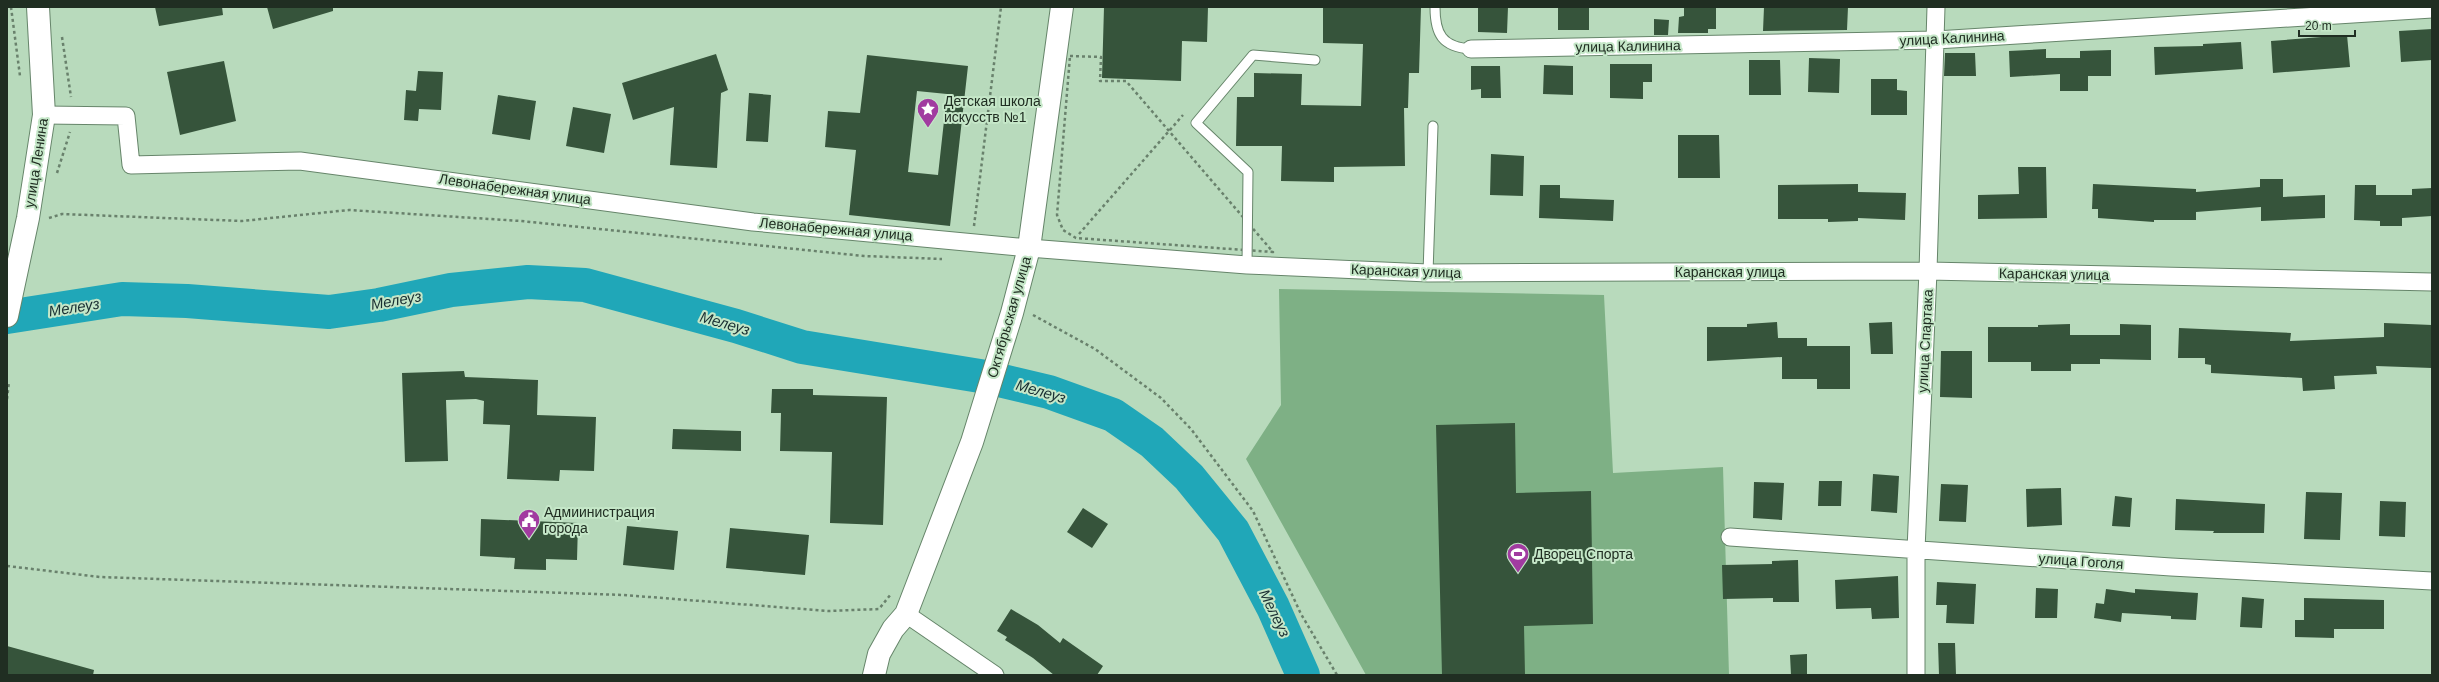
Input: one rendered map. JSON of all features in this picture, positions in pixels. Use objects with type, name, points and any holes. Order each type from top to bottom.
[{"type":"street","name":"улица Ленина","points":[[7,316],[35,219],[44,115],[38,7]]},
{"type":"street","name":"Октябрьская улица","points":[[874,675],[879,654],[893,629],[906,614],[1023,314],[1028,248],[1062,7]]},
{"type":"street","name":"улица Спартака","points":[[1916,675],[1916,550],[1928,271],[1936,7]]},
{"type":"street","name":"улица Калинина","points":[[1471,49],[1936,40],[2432,9]]},
{"type":"street","name":"Левонабережная улица","points":[[44,115],[126,116],[131,165],[300,160],[754,222],[1028,248]]},
{"type":"street","name":"Каранская улица","points":[[1028,248],[1247,265],[1428,273],[1928,271],[2432,282]]},
{"type":"street","name":"улица Гоголя","points":[[1730,536],[2171,567],[2432,581]]},
{"type":"street","points":[[906,614],[994,675]]},
{"type":"lane","points":[[1435,7],[1435,21],[1441,37],[1455,48],[1471,49]]},
{"type":"lane","points":[[1247,265],[1248,172],[1196,123],[1253,55],[1315,60]]},
{"type":"lane","points":[[1428,273],[1433,126]]},
{"type":"path","points":[[11,7],[20,78]]},
{"type":"path","points":[[972,242],[1001,7]]},
{"type":"path","points":[[1184,113],[1170,131],[1076,238],[1063,230],[1057,215],[1070,56],[1101,57],[1100,81],[1126,81],[1170,131],[1273,252]]},
{"type":"path","points":[[35,219],[62,214],[242,221],[348,210],[521,221],[864,256],[945,259]]},
{"type":"path","points":[[1023,314],[1095,349],[1161,398],[1191,429],[1253,511],[1301,614],[1337,675]]},
{"type":"path","points":[[7,399],[10,382]]},
{"type":"path","points":[[7,566],[100,577],[624,595],[828,611],[879,609],[893,591]]},
{"type":"green space","name":"Дворец Спорта","points":[[1279,289],[1604,295],[1613,473],[1723,467],[1729,675],[1366,675],[1246,459],[1281,405]]},
{"type":"building","points":[[155,7],[222,7],[223,15],[159,26]]},
{"type":"building","points":[[267,7],[333,7],[333,11],[273,29]]},
{"type":"building","points":[[1104,7],[1208,7],[1207,42],[1182,41],[1181,81],[1102,78]]},
{"type":"building","points":[[1323,7],[1421,7],[1419,73],[1409,73],[1408,108],[1404,108],[1405,166],[1334,167],[1334,182],[1281,181],[1282,146],[1236,146],[1237,97],[1254,97],[1254,73],[1302,74],[1301,105],[1361,106],[1363,44],[1323,43]]},
{"type":"building","points":[[1478,7],[1508,7],[1507,33],[1478,32]]},
{"type":"building","points":[[1558,7],[1589,7],[1589,30],[1558,30]]},
{"type":"building","points":[[1684,7],[1716,7],[1716,29],[1708,29],[1708,33],[1678,33],[1679,17],[1684,16]]},
{"type":"building","points":[[1764,7],[1848,7],[1847,30],[1763,31]]},
{"type":"building","points":[[1654,19],[1669,20],[1668,35],[1654,35]]},
{"type":"building","points":[[2432,29],[2432,60],[2401,62],[2399,31]]},
{"type":"building","points":[[2347,35],[2350,67],[2273,73],[2271,41]]},
{"type":"building","points":[[2241,42],[2243,69],[2155,75],[2154,47],[2203,46],[2203,44]]},
{"type":"building","points":[[2046,49],[2046,58],[2080,58],[2080,51],[2111,50],[2111,76],[2088,76],[2088,91],[2060,91],[2060,74],[2010,77],[2009,51]]},
{"type":"building","points":[[1945,53],[1975,53],[1976,76],[1944,76]]},
{"type":"building","points":[[716,54],[728,90],[721,93],[717,168],[670,165],[674,107],[633,120],[622,83]]},
{"type":"building","points":[[867,55],[968,66],[950,226],[849,215],[856,150],[825,147],[828,111],[860,113]],"holes":[[[917,91],[947,94],[938,175],[908,172]]]},
{"type":"building","points":[[1809,58],[1840,59],[1839,93],[1808,92]]},
{"type":"building","points":[[1749,60],[1780,60],[1781,95],[1749,95]]},
{"type":"building","points":[[224,61],[236,121],[180,135],[167,72]]},
{"type":"building","points":[[1610,64],[1652,64],[1652,82],[1643,82],[1643,99],[1610,98]]},
{"type":"building","points":[[1544,65],[1573,66],[1573,95],[1543,94]]},
{"type":"building","points":[[1471,66],[1500,66],[1501,98],[1481,98],[1481,89],[1471,90]]},
{"type":"building","points":[[418,71],[443,72],[441,110],[419,109],[418,121],[404,120],[406,90],[416,91]]},
{"type":"building","points":[[1871,79],[1897,79],[1897,90],[1907,91],[1907,115],[1871,115]]},
{"type":"building","points":[[749,93],[771,95],[768,142],[746,141]]},
{"type":"building","points":[[498,95],[536,101],[530,140],[492,134]]},
{"type":"building","points":[[573,107],[611,114],[604,153],[566,146]]},
{"type":"building","points":[[1678,135],[1719,135],[1720,178],[1678,178]]},
{"type":"building","points":[[1491,154],[1524,156],[1523,196],[1490,195]]},
{"type":"building","points":[[2018,167],[2046,167],[2047,218],[1978,219],[1978,195],[2019,194]]},
{"type":"building","points":[[2260,179],[2283,179],[2283,197],[2325,195],[2325,218],[2261,221],[2261,207],[2196,212],[2196,220],[2154,220],[2154,222],[2098,218],[2098,209],[2092,209],[2093,184],[2196,189],[2196,192],[2260,187]]},
{"type":"building","points":[[1858,184],[1858,192],[1906,193],[1905,220],[1858,218],[1858,221],[1828,222],[1828,219],[1778,219],[1778,185]]},
{"type":"building","points":[[1540,185],[1560,185],[1560,198],[1614,200],[1613,221],[1539,218]]},
{"type":"building","points":[[2355,185],[2376,185],[2376,195],[2412,195],[2412,189],[2432,188],[2432,216],[2402,218],[2402,226],[2380,226],[2380,221],[2354,220]]},
{"type":"building","points":[[1777,322],[1778,338],[1807,338],[1807,346],[1850,346],[1850,389],[1817,389],[1817,379],[1782,379],[1782,357],[1707,361],[1707,327],[1747,327],[1747,324]]},
{"type":"building","points":[[1892,322],[1893,354],[1871,354],[1869,323]]},
{"type":"building","points":[[2384,323],[2432,325],[2432,368],[2376,366],[2377,374],[2334,376],[2335,389],[2303,391],[2302,378],[2211,373],[2211,365],[2205,364],[2205,358],[2178,358],[2179,328],[2291,333],[2290,341],[2384,337]]},
{"type":"building","points":[[2070,324],[2070,335],[2120,335],[2120,324],[2151,325],[2151,360],[2100,359],[2100,364],[2071,364],[2071,371],[2031,371],[2031,362],[1988,362],[1988,327],[2038,327],[2038,325]]},
{"type":"building","points":[[1941,351],[1972,351],[1972,398],[1940,397]]},
{"type":"building","points":[[464,371],[465,377],[538,380],[537,415],[596,417],[594,471],[560,470],[559,481],[507,479],[510,425],[483,424],[484,401],[476,399],[446,400],[448,461],[405,462],[402,373]]},
{"type":"building","points":[[772,389],[813,389],[813,395],[887,397],[883,525],[830,523],[832,452],[780,451],[781,413],[771,413]]},
{"type":"building","points":[[1515,423],[1516,493],[1591,491],[1593,624],[1524,626],[1525,675],[1442,675],[1436,425]]},
{"type":"building","points":[[673,429],[741,431],[741,451],[672,449]]},
{"type":"building","points":[[1873,474],[1899,476],[1897,513],[1871,511]]},
{"type":"building","points":[[1819,481],[1842,481],[1841,506],[1818,506]]},
{"type":"building","points":[[1754,482],[1784,483],[1782,520],[1753,518]]},
{"type":"building","points":[[1941,484],[1968,485],[1966,522],[1939,521]]},
{"type":"building","points":[[2061,488],[2062,525],[2027,527],[2026,489]]},
{"type":"building","points":[[2306,492],[2342,493],[2340,540],[2304,539]]},
{"type":"building","points":[[2115,496],[2132,498],[2130,527],[2112,526]]},
{"type":"building","points":[[2176,499],[2265,504],[2264,533],[2213,533],[2214,531],[2175,530]]},
{"type":"building","points":[[2380,501],[2406,502],[2405,537],[2379,536]]},
{"type":"building","points":[[1083,508],[1108,524],[1092,548],[1067,532]]},
{"type":"building","name":"Адмиинистрация города","points":[[481,519],[578,523],[577,560],[546,559],[546,570],[514,569],[515,558],[480,556]]},
{"type":"building","points":[[627,526],[678,531],[674,570],[623,565]]},
{"type":"building","points":[[730,528],[809,535],[805,575],[726,568]]},
{"type":"building","points":[[1798,560],[1799,602],[1773,602],[1773,598],[1723,599],[1722,565],[1772,564],[1772,561]]},
{"type":"building","points":[[1898,576],[1899,618],[1872,619],[1871,608],[1836,609],[1835,580]]},
{"type":"building","points":[[1937,582],[1976,584],[1974,624],[1946,623],[1947,605],[1936,605]]},
{"type":"building","points":[[2036,588],[2058,589],[2057,618],[2035,618]]},
{"type":"building","points":[[2106,589],[2135,593],[2135,589],[2198,593],[2196,620],[2171,619],[2171,616],[2122,613],[2121,622],[2094,618],[2096,603],[2104,604]]},
{"type":"building","points":[[2242,597],[2264,599],[2262,628],[2240,627]]},
{"type":"building","points":[[2304,598],[2384,600],[2384,629],[2334,629],[2334,638],[2295,637],[2295,620],[2304,620]]},
{"type":"building","points":[[1011,609],[1038,625],[1060,643],[1063,638],[1103,666],[1097,675],[1054,675],[1033,658],[1005,640],[1007,637],[997,631]]},
{"type":"building","points":[[1938,643],[1955,643],[1956,675],[1939,675]]},
{"type":"building","points":[[7,646],[94,670],[93,675],[7,675]]},
{"type":"building","points":[[1807,654],[1807,675],[1791,675],[1790,655]]},
{"type":"waterway","name":"Мелеуз","points":[[7,317],[122,299],[187,301],[329,312],[379,305],[451,290],[528,282],[585,285],[736,326],[802,347],[986,377],[1049,392],[1113,415],[1152,442],[1189,477],[1233,531],[1273,607],[1303,675]]},
{"type":"place","name":"Детская школа искусств №1","points":[[928,128]]},
{"type":"place","name":"Адмиинистрация города","points":[[529,540]]},
{"type":"place","name":"Дворец Спорта","points":[[1518,574]]}]
